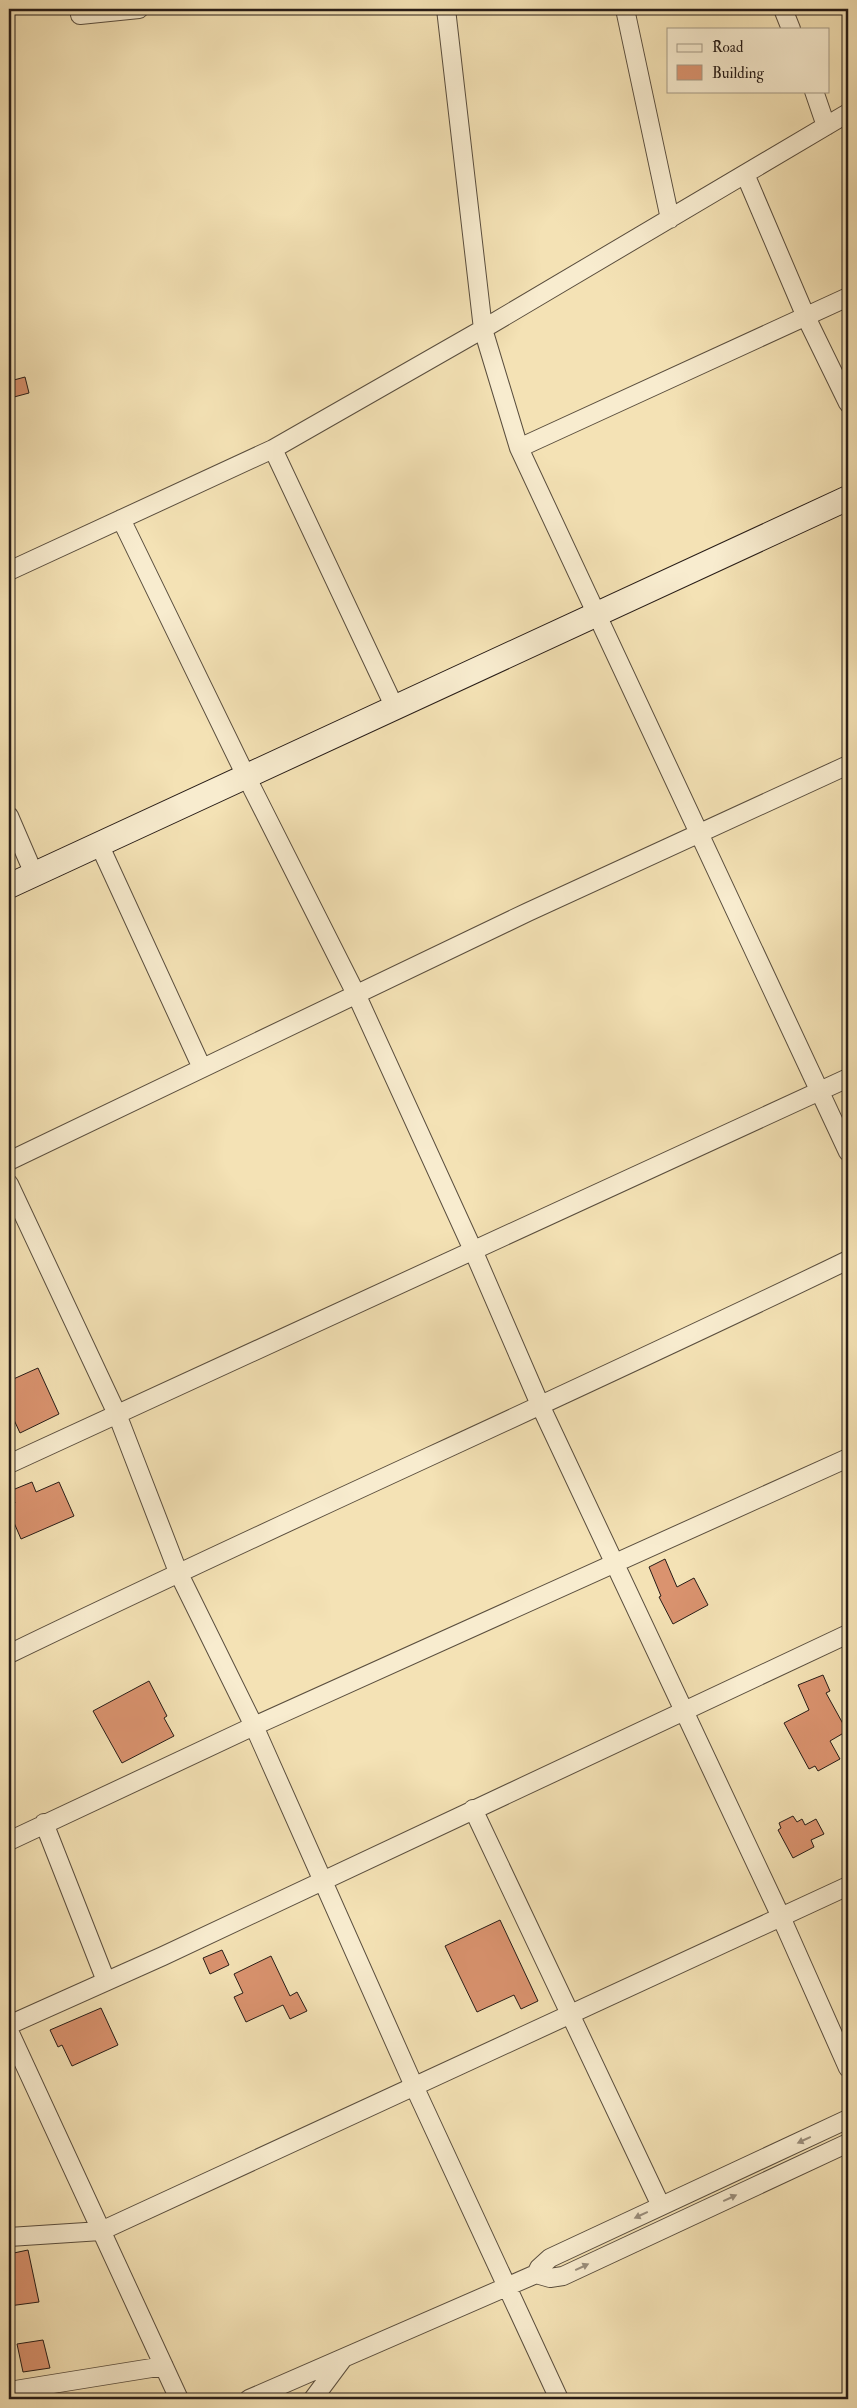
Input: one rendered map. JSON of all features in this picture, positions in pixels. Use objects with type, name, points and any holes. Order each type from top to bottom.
[{"type":"street","points":[[80,15],[139,9]]},
{"type":"street","points":[[446,9],[483,329],[518,448],[700,832],[818,1092],[848,1152]]},
{"type":"street","points":[[625,9],[670,218]]},
{"type":"street","points":[[783,9],[791,28]]},
{"type":"street","points":[[814,92],[826,126]]},
{"type":"street","points":[[9,570],[273,449],[483,329],[848,113]]},
{"type":"street","points":[[745,174],[806,317],[848,403]]},
{"type":"street","points":[[518,448],[848,297]]},
{"type":"street","points":[[273,449],[395,708]]},
{"type":"street","points":[[9,886],[848,498]]},
{"type":"street","points":[[121,519],[246,776],[357,996],[473,1250],[541,1407],[617,1563],[782,1917],[848,2068]]},
{"type":"street","points":[[9,1161],[357,996],[528,912],[848,765]]},
{"type":"street","points":[[9,816],[34,874]]},
{"type":"street","points":[[99,844],[202,1068]]},
{"type":"street","points":[[9,1464],[848,1078]]},
{"type":"street","points":[[9,1184],[117,1414],[178,1572],[254,1726],[414,2086],[559,2399]]},
{"type":"street","points":[[9,1654],[178,1572],[541,1407],[848,1260]]},
{"type":"street","points":[[9,1841],[254,1726],[848,1458]]},
{"type":"street","points":[[9,2025],[848,1634]]},
{"type":"street","points":[[473,1808],[569,2015],[661,2206]]},
{"type":"street","points":[[44,1823],[106,1981]]},
{"type":"street","points":[[9,2237],[101,2231],[848,1886]]},
{"type":"street","points":[[9,2031],[179,2399]]},
{"type":"street","points":[[249,2399],[536,2274],[539,2268],[550,2258],[848,2119]]},
{"type":"street","points":[[536,2274],[550,2278],[563,2276],[848,2143]]},
{"type":"street","points":[[312,2399],[344,2358]]},
{"type":"street","points":[[9,2391],[164,2366]]},
{"type":"building","points":[[25,377],[29,393],[14,397],[10,381]]},
{"type":"building","points":[[38,1368],[59,1414],[20,1433],[9,1409],[9,1381]]},
{"type":"building","points":[[32,1482],[36,1492],[59,1482],[74,1516],[21,1539],[9,1511],[9,1506],[15,1503],[10,1491]]},
{"type":"building","points":[[665,1559],[677,1587],[694,1578],[708,1605],[673,1624],[659,1597],[661,1596],[649,1567]]},
{"type":"building","points":[[823,1675],[830,1691],[826,1693],[847,1731],[830,1741],[840,1759],[818,1771],[815,1766],[809,1769],[784,1723],[809,1710],[798,1685]]},
{"type":"building","points":[[149,1681],[167,1716],[164,1718],[174,1736],[122,1763],[93,1711]]},
{"type":"building","points":[[793,1816],[797,1822],[802,1819],[805,1825],[816,1819],[824,1834],[811,1840],[814,1847],[793,1858],[778,1830],[781,1828],[779,1823]]},
{"type":"building","points":[[500,1920],[538,2001],[521,2009],[514,1995],[477,2012],[445,1946]]},
{"type":"building","points":[[222,1950],[229,1965],[210,1974],[203,1958]]},
{"type":"building","points":[[271,1956],[290,1996],[297,1992],[307,2011],[290,2019],[283,2005],[246,2022],[234,1997],[243,1993],[234,1974]]},
{"type":"building","points":[[101,2008],[118,2045],[72,2066],[62,2045],[58,2047],[50,2030]]},
{"type":"building","points":[[28,2250],[39,2302],[9,2306],[9,2254]]},
{"type":"building","points":[[43,2340],[50,2368],[23,2372],[17,2344]]}]
